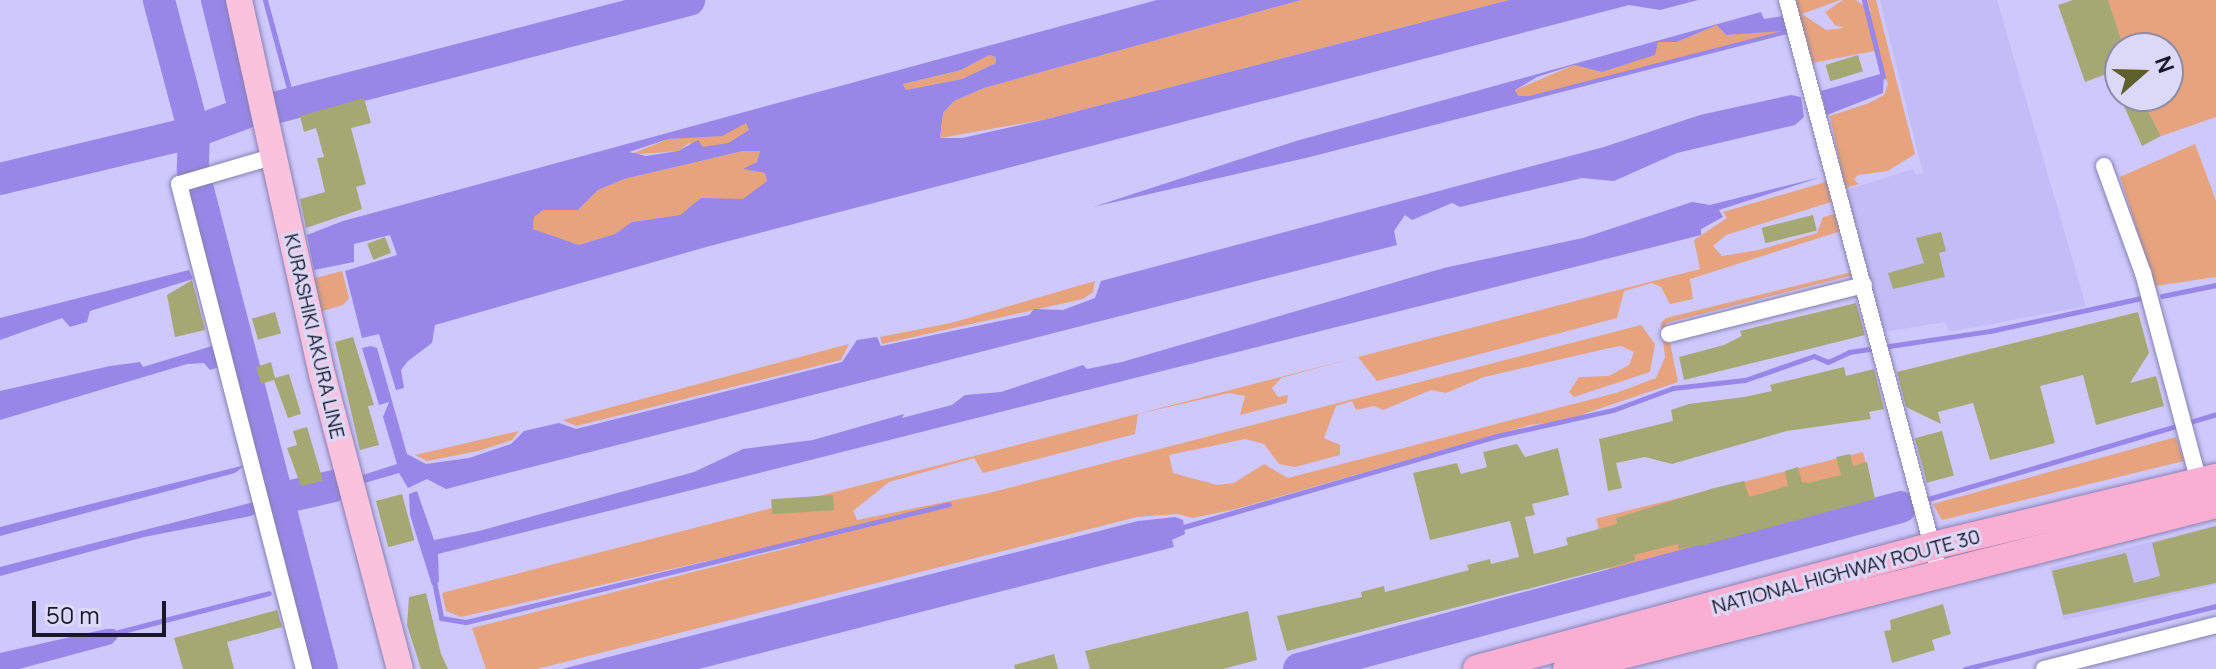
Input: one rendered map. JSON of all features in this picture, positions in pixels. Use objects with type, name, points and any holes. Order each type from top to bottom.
[{"type":"highway","name":"NATIONAL HIGHWAY ROUTE 30","points":[[1477,669],[2209,493]]},
{"type":"highway","name":"NATIONAL HIGHWAY ROUTE 30","points":[[1567,669],[1936,559]]},
{"type":"main road","name":"KURASHIKI AKURA LINE","points":[[239,0],[323,378],[400,669]]},
{"type":"street","points":[[1787,0],[1936,559]]},
{"type":"street","points":[[275,156],[179,184],[304,669]]},
{"type":"street","points":[[2104,166],[2143,273],[2183,424],[2209,493]]},
{"type":"street","points":[[1669,334],[1864,285]]},
{"type":"street","points":[[2044,669],[2216,625]]},
{"type":"shaded area","points":[[210,0],[222,0],[242,85],[231,84]]},
{"type":"shaded area","points":[[1157,0],[1301,0],[984,88],[954,101],[943,113],[940,138],[962,138],[1047,119],[1509,0],[1698,0],[1660,10],[1629,5],[706,247],[435,325],[432,343],[401,370],[404,388],[396,390],[379,334],[362,338],[345,271],[397,255],[390,235],[354,244],[354,262],[314,270],[307,235],[343,221]],"holes":[[[989,55],[996,57],[996,63],[962,79],[906,90],[903,84],[961,70]],[[746,123],[749,130],[728,143],[703,147],[698,140],[678,151],[646,156],[629,152],[668,139],[722,136]],[[743,151],[760,151],[757,162],[743,169],[765,173],[767,181],[743,199],[701,198],[680,215],[632,222],[615,234],[579,245],[533,229],[534,217],[543,210],[578,210],[598,190],[624,179]]]},
{"type":"shaded area","points":[[1301,0],[1509,0],[1047,119],[940,138],[943,113],[954,101],[984,88]]},
{"type":"shaded area","points":[[1793,0],[1840,0],[1802,14],[1826,30],[1844,28],[1835,25],[1825,12],[1843,0],[1856,0],[1871,12],[1867,0],[1876,0],[1915,154],[1888,171],[1858,175],[1854,180],[1859,184],[1845,188],[1830,116],[1884,95],[1888,84],[1874,51],[1812,63]]},
{"type":"shaded area","points":[[1880,0],[1997,0],[2086,306],[1949,332],[1945,322],[1883,332],[1846,190],[1913,169],[1915,174],[1923,173]]},
{"type":"shaded area","points":[[2108,0],[2216,0],[2216,117],[2161,136],[2148,112],[2184,112],[2184,32],[2119,32]]},
{"type":"shaded area","points":[[1761,12],[1764,19],[1783,16],[1787,34],[1310,157],[1093,207],[1296,141]],"holes":[[[1717,25],[1726,35],[1782,31],[1529,96],[1518,96],[1515,90],[1537,77],[1574,65],[1602,72],[1655,55],[1658,42],[1677,42]]]},
{"type":"shaded area","points":[[1717,25],[1726,35],[1783,30],[1769,38],[1529,96],[1518,96],[1515,90],[1574,65],[1602,72],[1654,55],[1658,42],[1677,42]]},
{"type":"shaded area","points":[[989,55],[996,57],[996,63],[962,79],[906,90],[903,84],[961,70]]},
{"type":"shaded area","points":[[1884,73],[1883,93],[1827,115],[1821,91]]},
{"type":"shaded area","points":[[1791,95],[1801,97],[1804,117],[1795,125],[1677,153],[1614,181],[1582,178],[1460,207],[1452,203],[1412,220],[1405,215],[1394,231],[1397,245],[446,489],[427,479],[408,488],[399,473],[361,484],[360,476],[397,464],[383,417],[389,402],[379,405],[362,348],[377,348],[407,454],[426,464],[469,458],[511,444],[524,431],[559,423],[576,429],[842,362],[857,340],[877,337],[881,346],[1029,315],[1034,309],[1063,310],[1095,298],[1101,281],[1604,147],[1700,115]]},
{"type":"shaded area","points":[[746,122],[749,130],[728,143],[703,148],[689,143],[678,151],[629,155],[668,139],[721,135]]},
{"type":"shaded area","points":[[2195,144],[2216,201],[2216,277],[2155,286],[2120,177]]},
{"type":"shaded area","points":[[743,151],[760,151],[757,162],[745,169],[765,173],[767,181],[743,200],[701,198],[680,215],[633,222],[615,234],[579,245],[533,229],[534,217],[543,210],[578,210],[598,190],[624,179]]},
{"type":"shaded area","points":[[1821,177],[1719,210],[1723,217],[1701,229],[1701,235],[438,554],[439,582],[432,585],[410,515],[409,494],[417,491],[434,540],[479,531],[694,472],[743,449],[813,440],[904,414],[902,418],[952,405],[965,395],[1001,392],[1083,365],[1087,369],[1122,362],[1444,268],[1583,238],[1692,202],[1710,205]]},
{"type":"shaded area","points":[[1829,181],[1834,201],[1726,235],[1713,246],[1722,256],[1759,250],[1817,233],[1823,217],[1838,213],[1853,275],[1666,323],[1678,382],[1563,421],[1530,425],[1236,509],[1193,518],[1177,514],[1137,517],[537,669],[486,669],[472,628],[800,545],[799,540],[461,617],[446,611],[442,593],[1353,358],[1281,378],[1272,388],[1278,397],[1288,395],[1287,403],[1240,415],[1245,396],[1229,393],[1138,414],[1135,434],[983,473],[974,458],[889,482],[853,511],[857,520],[989,493],[1641,325],[1655,344],[1650,372],[1574,397],[1569,392],[1579,377],[1609,376],[1629,365],[1634,352],[1621,346],[1605,349],[1484,377],[1446,393],[1431,390],[1383,410],[1374,406],[1356,410],[1352,401],[1336,406],[1324,438],[1340,445],[1340,455],[1295,467],[1279,464],[1264,444],[1245,439],[1169,455],[1173,473],[1217,485],[1234,483],[1264,464],[1288,478],[1616,393],[1656,378],[1665,357],[1661,323],[1666,318],[1852,272],[1841,231],[1690,279],[1693,299],[1670,304],[1661,287],[1652,283],[1624,291],[1617,318],[1377,381],[1358,357],[1700,269],[1694,240],[1727,218],[1723,212]]},
{"type":"shaded area","points":[[189,270],[193,279],[90,311],[87,322],[70,327],[62,318],[0,340],[0,318]]},
{"type":"shaded area","points":[[342,271],[349,298],[343,305],[319,312],[312,279]]},
{"type":"shaded area","points":[[1095,281],[1093,292],[1083,299],[882,344],[880,337],[951,323]]},
{"type":"shaded area","points":[[849,344],[841,360],[576,426],[563,420]]},
{"type":"shaded area","points":[[212,346],[219,367],[210,370],[204,363],[187,364],[0,420],[0,391],[110,366],[140,362],[143,367]]},
{"type":"shaded area","points":[[519,431],[512,440],[478,451],[427,461],[415,455]]},
{"type":"shaded area","points":[[2176,437],[2184,461],[1942,520],[1933,504]]},
{"type":"shaded area","points":[[1863,452],[1876,504],[1609,571],[1596,519]]},
{"type":"shaded area","points":[[245,465],[235,473],[0,536],[0,527]]},
{"type":"shaded area","points":[[254,502],[257,513],[251,516],[144,537],[0,576],[0,567]]},
{"type":"shaded area","points":[[1175,517],[1183,520],[1185,534],[1172,540],[1174,547],[699,669],[562,669],[1138,521]]},
{"type":"shaded area","points":[[2216,525],[2216,585],[2064,620],[2050,568]]},
{"type":"shaded area","points":[[115,629],[118,637],[112,644],[19,669],[0,669],[0,653]]},
{"type":"building","points":[[2073,0],[2108,0],[2119,32],[2104,32],[2104,75],[2085,82],[2058,5]]},
{"type":"building","points":[[1858,55],[1863,71],[1830,81],[1825,65]]},
{"type":"building","points":[[364,98],[371,123],[351,128],[366,184],[356,187],[362,209],[306,228],[300,199],[325,192],[317,158],[324,157],[316,128],[304,132],[300,116]]},
{"type":"building","points":[[2127,112],[2148,112],[2161,136],[2142,146]]},
{"type":"building","points":[[1813,215],[1817,231],[1765,243],[1762,228]]},
{"type":"building","points":[[1941,232],[1946,251],[1939,253],[1945,277],[1893,289],[1888,273],[1924,263],[1916,238]]},
{"type":"building","points":[[385,237],[391,253],[373,260],[367,244]]},
{"type":"building","points":[[192,280],[205,330],[175,337],[167,295]]},
{"type":"building","points":[[1856,303],[1865,335],[1684,380],[1679,357],[1724,345],[1742,336],[1740,331]]},
{"type":"building","points":[[275,312],[281,333],[258,340],[252,319]]},
{"type":"building","points":[[2138,312],[2149,353],[2130,383],[2156,376],[2164,406],[2096,425],[2083,375],[2040,386],[2055,443],[1990,460],[1973,403],[1938,412],[1941,424],[1906,407],[1897,372]]},
{"type":"building","points":[[353,337],[374,405],[368,406],[379,445],[360,450],[335,342]]},
{"type":"building","points":[[271,362],[275,378],[289,374],[301,414],[288,418],[274,380],[261,384],[256,367]]},
{"type":"building","points":[[1844,367],[1846,376],[1874,369],[1884,409],[1869,412],[1871,419],[1787,431],[1672,464],[1645,457],[1616,463],[1622,488],[1608,491],[1599,439],[1673,421],[1671,410],[1689,404],[1772,391],[1770,385]]},
{"type":"building","points":[[307,427],[323,481],[301,486],[287,448],[297,445],[293,431]]},
{"type":"building","points":[[1942,431],[1954,475],[1927,483],[1915,438]]},
{"type":"building","points":[[1517,444],[1525,457],[1558,448],[1569,495],[1532,504],[1535,515],[1525,517],[1534,554],[1568,545],[1566,538],[1617,524],[1616,518],[1714,488],[1744,481],[1749,497],[1788,486],[1785,471],[1798,467],[1802,482],[1841,475],[1836,457],[1850,454],[1853,466],[1867,462],[1875,499],[1704,545],[1679,549],[1678,544],[1634,555],[1635,560],[1605,569],[1287,651],[1277,616],[1362,597],[1361,592],[1384,586],[1385,592],[1469,570],[1467,565],[1490,559],[1491,564],[1519,557],[1510,521],[1430,540],[1413,473],[1457,463],[1461,474],[1487,467],[1483,452]]},
{"type":"building","points":[[402,494],[414,540],[388,547],[376,501]]},
{"type":"building","points":[[833,495],[834,510],[772,514],[771,499]]},
{"type":"building","points":[[2216,526],[2216,583],[2063,615],[2052,571],[2126,553],[2134,583],[2160,576],[2152,543]]},
{"type":"building","points":[[426,593],[441,654],[448,669],[421,669],[407,625],[409,597]]},
{"type":"building","points":[[1943,604],[1951,634],[1932,640],[1935,650],[1892,663],[1884,631],[1891,630],[1890,620]]},
{"type":"building","points":[[277,610],[282,627],[227,642],[234,669],[183,669],[174,638]]},
{"type":"building","points":[[1248,611],[1257,660],[1223,669],[1090,669],[1085,651]]},
{"type":"building","points":[[1054,654],[1058,669],[1015,669],[1014,665]]},
{"type":"waterway","points":[[0,179],[194,132],[159,0]]},
{"type":"waterway","points":[[217,0],[245,113],[194,132],[193,170],[322,669]]},
{"type":"waterway","points":[[265,0],[293,103]]},
{"type":"waterway","points":[[278,107],[689,0]]},
{"type":"waterway","points":[[1864,0],[1883,77]]},
{"type":"waterway","points":[[211,271],[218,269]]},
{"type":"waterway","points":[[2162,296],[2216,285]]},
{"type":"waterway","points":[[1180,528],[1501,435],[1613,410],[1673,388],[1745,380],[1814,356],[1828,362],[1849,352],[1990,331],[2141,298]]},
{"type":"waterway","points":[[231,344],[237,343]]},
{"type":"waterway","points":[[1901,507],[2216,414]]},
{"type":"waterway","points":[[263,462],[268,461]]},
{"type":"waterway","points":[[278,499],[334,486]]},
{"type":"waterway","points":[[274,503],[279,502]]},
{"type":"waterway","points":[[434,581],[441,618],[466,622],[949,504]]},
{"type":"waterway","points":[[1299,669],[1901,507]]},
{"type":"waterway","points":[[296,588],[301,586]]},
{"type":"waterway","points":[[111,634],[269,593]]},
{"type":"waterway","points":[[1965,669],[2216,606]]},
{"type":"waterway","points":[[315,665],[321,664]]}]
